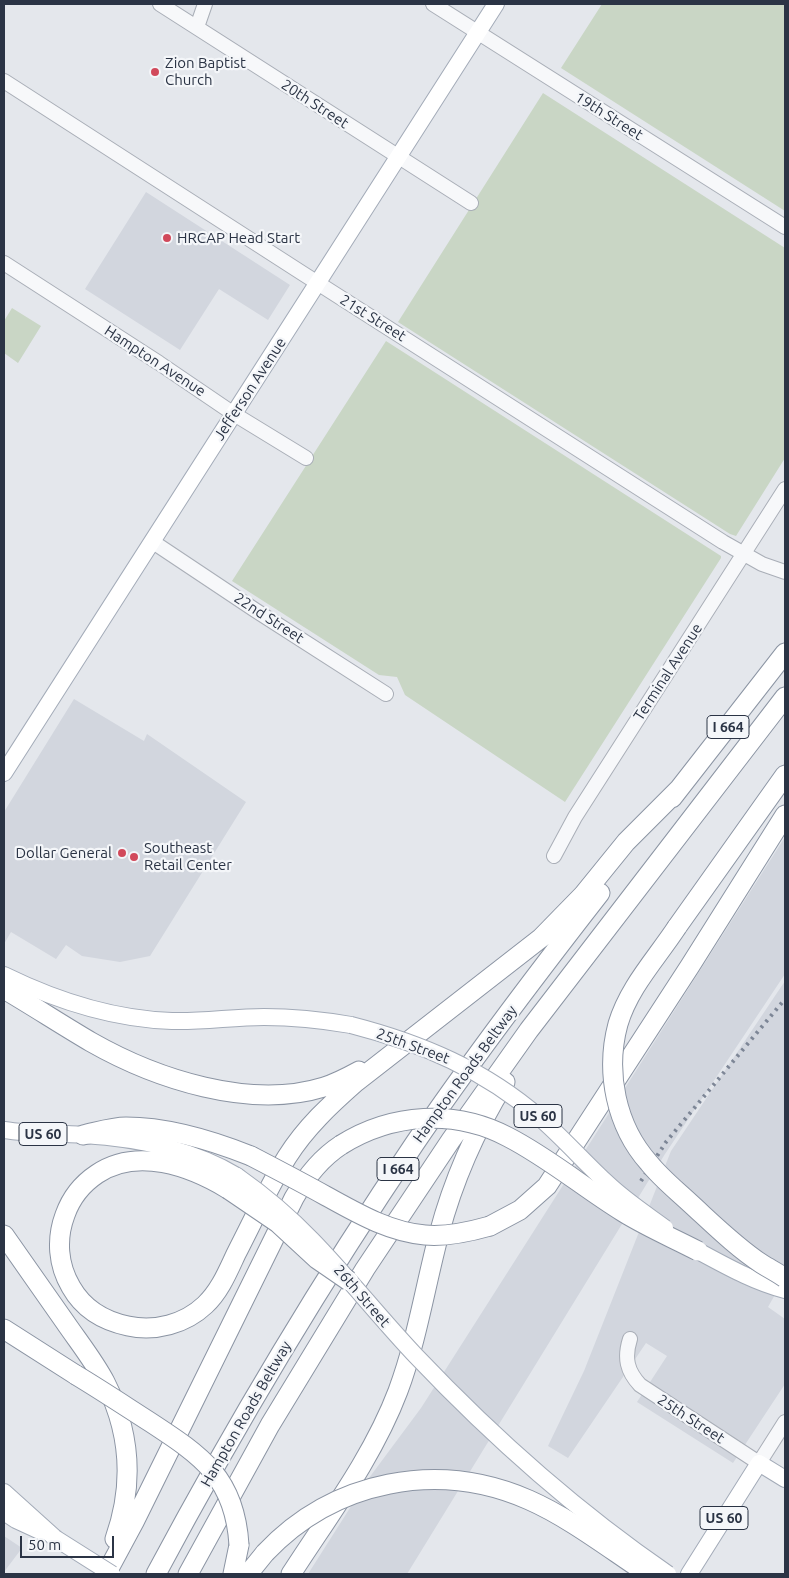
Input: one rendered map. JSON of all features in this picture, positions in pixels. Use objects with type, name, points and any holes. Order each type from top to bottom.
[{"type":"highway","name":"Hampton Roads Beltway","points":[[156,1574],[270,1372],[391,1178],[509,1012],[781,659]]},
{"type":"highway","name":"Hampton Roads Beltway","points":[[188,1574],[270,1425],[361,1276],[451,1140],[563,985],[785,697]]},
{"type":"highway","points":[[785,775],[637,984],[618,1024],[613,1062],[614,1089],[621,1114],[639,1151],[660,1175],[746,1253],[785,1278]]},
{"type":"highway","points":[[349,1282],[317,1259],[278,1223],[232,1182],[155,1161],[134,1160],[115,1164],[90,1178],[80,1188],[67,1208],[62,1223],[59,1251],[62,1267],[75,1294],[97,1316],[111,1322],[148,1329],[173,1324],[200,1309],[215,1294],[222,1281],[277,1174],[307,1129],[332,1103],[389,1056],[541,938],[583,895],[626,842],[679,789]]},
{"type":"highway","points":[[83,1135],[124,1127],[148,1128],[175,1132],[228,1147],[251,1156],[351,1210],[396,1230],[426,1235],[446,1235],[471,1232],[490,1226],[507,1218],[529,1203],[551,1180],[785,815]]},
{"type":"highway","points":[[291,1574],[357,1472],[382,1427],[398,1392],[409,1359],[439,1233],[462,1164],[494,1100],[538,1035],[563,985]]},
{"type":"highway","points":[[4,988],[92,1043],[142,1068],[220,1090],[250,1094],[275,1094],[310,1090],[336,1082],[389,1056]]},
{"type":"highway","points":[[106,1574],[134,1522],[294,1198],[318,1164],[341,1145],[375,1128],[407,1120],[421,1118],[450,1119],[479,1125],[521,1144],[624,1213],[698,1251]]},
{"type":"highway","points":[[4,1235],[105,1381],[121,1422],[128,1476],[125,1506],[102,1574]]},
{"type":"highway","points":[[4,1329],[185,1445],[205,1462],[216,1474],[231,1502],[237,1524],[239,1545],[233,1574]]},
{"type":"highway","points":[[248,1574],[265,1553],[295,1526],[324,1507],[368,1489],[393,1483],[412,1480],[447,1479],[488,1486],[529,1500],[558,1516],[648,1574]]},
{"type":"main road","name":"Jefferson Avenue","points":[[4,773],[496,4]]},
{"type":"main road","name":"25th Street","points":[[4,975],[59,999],[103,1012],[125,1016],[172,1021],[284,1017],[351,1025],[400,1038],[440,1054],[461,1064],[504,1090],[539,1118],[593,1170],[630,1202],[698,1251],[749,1277],[785,1290]]},
{"type":"main road","name":"US 60","points":[[4,1130],[122,1139],[161,1147],[205,1161],[232,1182]]},
{"type":"main road","name":"26th Street","points":[[349,1282],[441,1382],[508,1447],[592,1518],[668,1574]]},
{"type":"main road","name":"25th Street","points":[[760,1463],[785,1479]]},
{"type":"main road","name":"US 60","points":[[689,1574],[760,1463]]},
{"type":"main road","points":[[4,1492],[56,1538]]},
{"type":"main road","points":[[4,1512],[16,1520],[56,1538],[112,1574]]},
{"type":"street","name":"20th Street","points":[[160,4],[471,203]]},
{"type":"street","points":[[197,27],[205,4]]},
{"type":"street","name":"19th Street","points":[[433,4],[785,227]]},
{"type":"street","name":"21st Street","points":[[4,81],[744,554],[762,564],[785,572]]},
{"type":"street","name":"Hampton Avenue","points":[[4,263],[234,414],[306,458]]},
{"type":"street","name":"Terminal Avenue","points":[[554,856],[575,817],[785,489]]},
{"type":"street","name":"22nd Street","points":[[153,542],[386,694]]},
{"type":"street","name":"25th Street","points":[[630,1339],[627,1349],[628,1368],[633,1378],[640,1385],[760,1463]]},
{"type":"street","points":[[760,1463],[785,1422]]},
{"type":"shaded area","name":"HRCAP Head Start","points":[[146,192],[290,285],[268,320],[219,289],[180,350],[85,289]]},
{"type":"shaded area","points":[[74,699],[144,741],[147,734],[246,802],[150,956],[120,962],[82,956],[66,945],[56,959],[11,932],[4,944],[4,812]]},
{"type":"shaded area","points":[[785,837],[785,974],[665,1154],[407,1574],[308,1574],[369,1478],[421,1408]]},
{"type":"shaded area","points":[[785,981],[785,1277],[768,1307],[785,1319],[785,1384],[733,1463],[637,1402],[667,1356],[646,1343],[568,1458],[548,1446],[584,1371],[671,1151]]},
{"type":"shaded area","points":[[4,1536],[22,1548],[4,1572]]},
{"type":"green space","points":[[602,4],[785,4],[785,211],[561,68]]},
{"type":"green space","points":[[543,93],[785,248],[785,458],[736,536],[730,534],[398,322]]},
{"type":"green space","points":[[12,308],[41,326],[18,363],[4,353],[4,321]]},
{"type":"green space","points":[[386,341],[721,556],[565,802],[405,695],[397,677],[379,675],[232,581]]},
{"type":"railway","points":[[641,1181],[666,1142],[785,999]]},
{"type":"place","name":"Zion Baptist Church","points":[[155,72]]},
{"type":"place","name":"HRCAP Head Start","points":[[167,238]]},
{"type":"place","name":"Dollar General","points":[[122,853]]},
{"type":"place","name":"Southeast Retail Center","points":[[134,857]]}]
